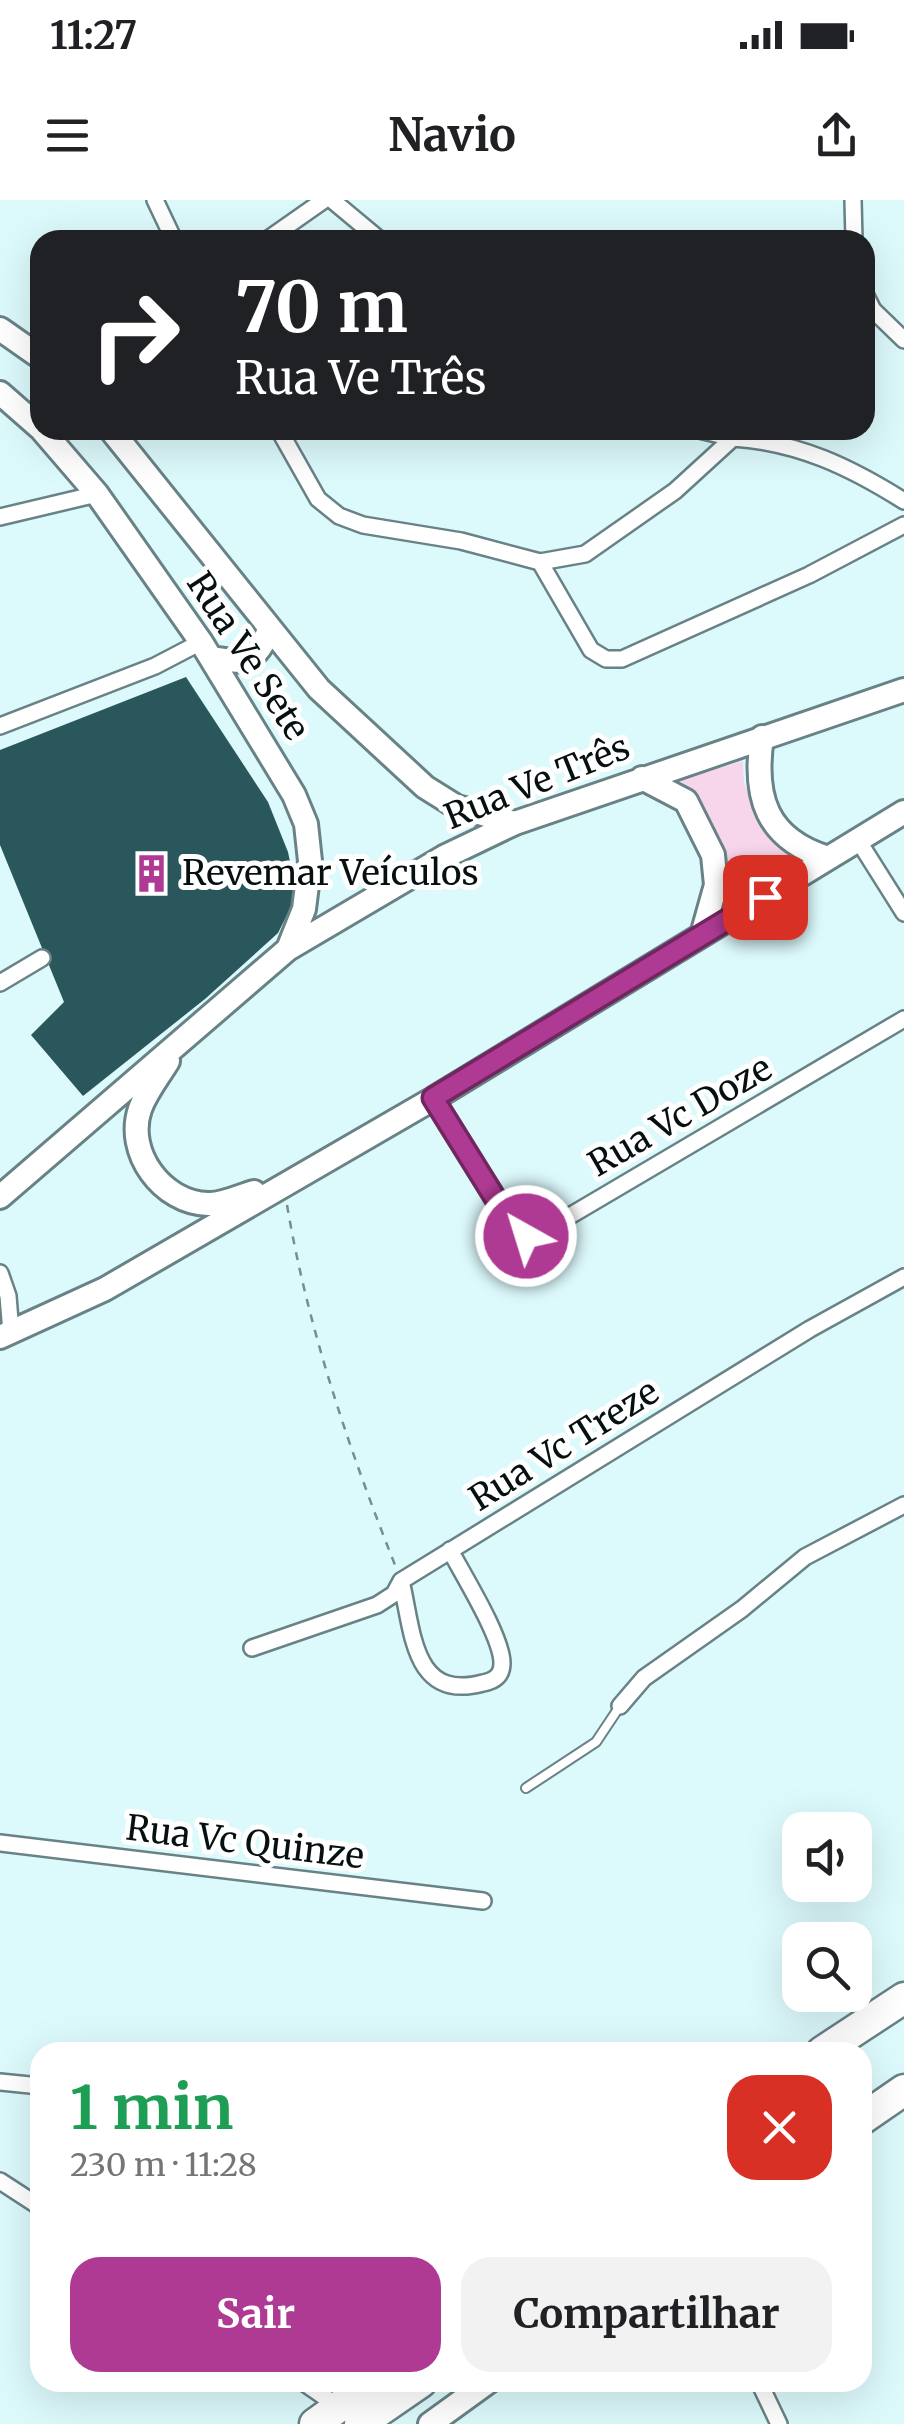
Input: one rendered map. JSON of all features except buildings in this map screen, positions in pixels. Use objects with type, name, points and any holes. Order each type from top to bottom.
[{"type":"highway","points":[[837,2042],[904,1998]]},
{"type":"highway","points":[[872,2111],[904,2090]]},
{"type":"highway","points":[[338,2418],[363,2392]]},
{"type":"highway","points":[[338,2418],[398,2392]]},
{"type":"main road","points":[[5,339],[30,352]]},
{"type":"main road","name":"Rua Ve Sete","points":[[0,394],[30,420]]},
{"type":"main road","name":"Rua Ve Sete","points":[[50,440],[97,494],[206,650],[294,795],[306,824],[310,860],[304,909],[288,950]]},
{"type":"main road","name":"Rua Ve Sete","points":[[119,440],[319,689],[425,787],[457,807],[515,823]]},
{"type":"main road","points":[[206,650],[237,662],[253,657],[263,646],[270,628]]},
{"type":"main road","name":"Rua Ve Três","points":[[0,1196],[288,950],[444,856],[515,823],[904,690]]},
{"type":"main road","points":[[762,737],[757,769],[761,797],[774,822],[806,851],[828,858]]},
{"type":"main road","points":[[642,778],[686,802],[712,855],[716,885],[702,935]]},
{"type":"main road","points":[[5,1335],[105,1289],[433,1098],[904,812]]},
{"type":"main road","points":[[180,1041],[140,1108],[138,1150],[154,1176],[171,1191],[210,1204],[284,1184]]},
{"type":"main road","points":[[430,2424],[474,2392]]},
{"type":"street","points":[[155,200],[169,230]]},
{"type":"street","points":[[281,230],[324,200]]},
{"type":"street","points":[[332,200],[368,230]]},
{"type":"street","points":[[853,200],[854,230]]},
{"type":"street","points":[[875,312],[904,340]]},
{"type":"street","points":[[285,440],[318,499],[339,516],[364,525],[461,542],[540,562],[585,554],[598,546],[675,491],[731,440]]},
{"type":"street","points":[[762,440],[832,460],[904,501]]},
{"type":"street","points":[[0,517],[97,494]]},
{"type":"street","points":[[540,562],[592,650],[606,658],[622,658],[863,549],[904,525]]},
{"type":"street","points":[[0,726],[206,650]]},
{"type":"street","points":[[858,840],[904,913]]},
{"type":"street","points":[[0,983],[42,958]]},
{"type":"street","name":"Rua Vc Doze","points":[[433,1098],[510,1222],[520,1233],[534,1237],[904,1018]]},
{"type":"street","points":[[0,1273],[8,1296],[5,1335]]},
{"type":"street","name":"Rua Vc Treze","points":[[252,1648],[377,1605],[394,1594],[401,1581],[450,1550],[810,1329],[904,1278]]},
{"type":"street","points":[[620,1706],[644,1678],[742,1609],[806,1557],[904,1505]]},
{"type":"street","points":[[401,1581],[428,1674],[444,1686],[455,1688],[498,1677],[502,1668],[497,1644],[450,1550]]},
{"type":"street","name":"Rua Vc Quinze","points":[[0,1843],[484,1901]]},
{"type":"street","points":[[0,2082],[30,2085]]},
{"type":"street","points":[[0,2181],[30,2200]]},
{"type":"street","points":[[312,2392],[338,2418]]},
{"type":"street","points":[[763,2392],[779,2424]]},
{"type":"lane","points":[[526,1788],[596,1742],[620,1706]]},
{"type":"path","points":[[284,1184],[299,1276],[357,1468],[401,1581]]},
{"type":"shaded area","points":[[743,761],[744,783],[775,843],[803,857],[727,899],[733,876],[694,794],[680,780]]},
{"type":"place","name":"Revemar Veículos","points":[[152,873]]},
{"type":"route","points":[[526,1236],[510,1222],[433,1098],[765,897]]}]
